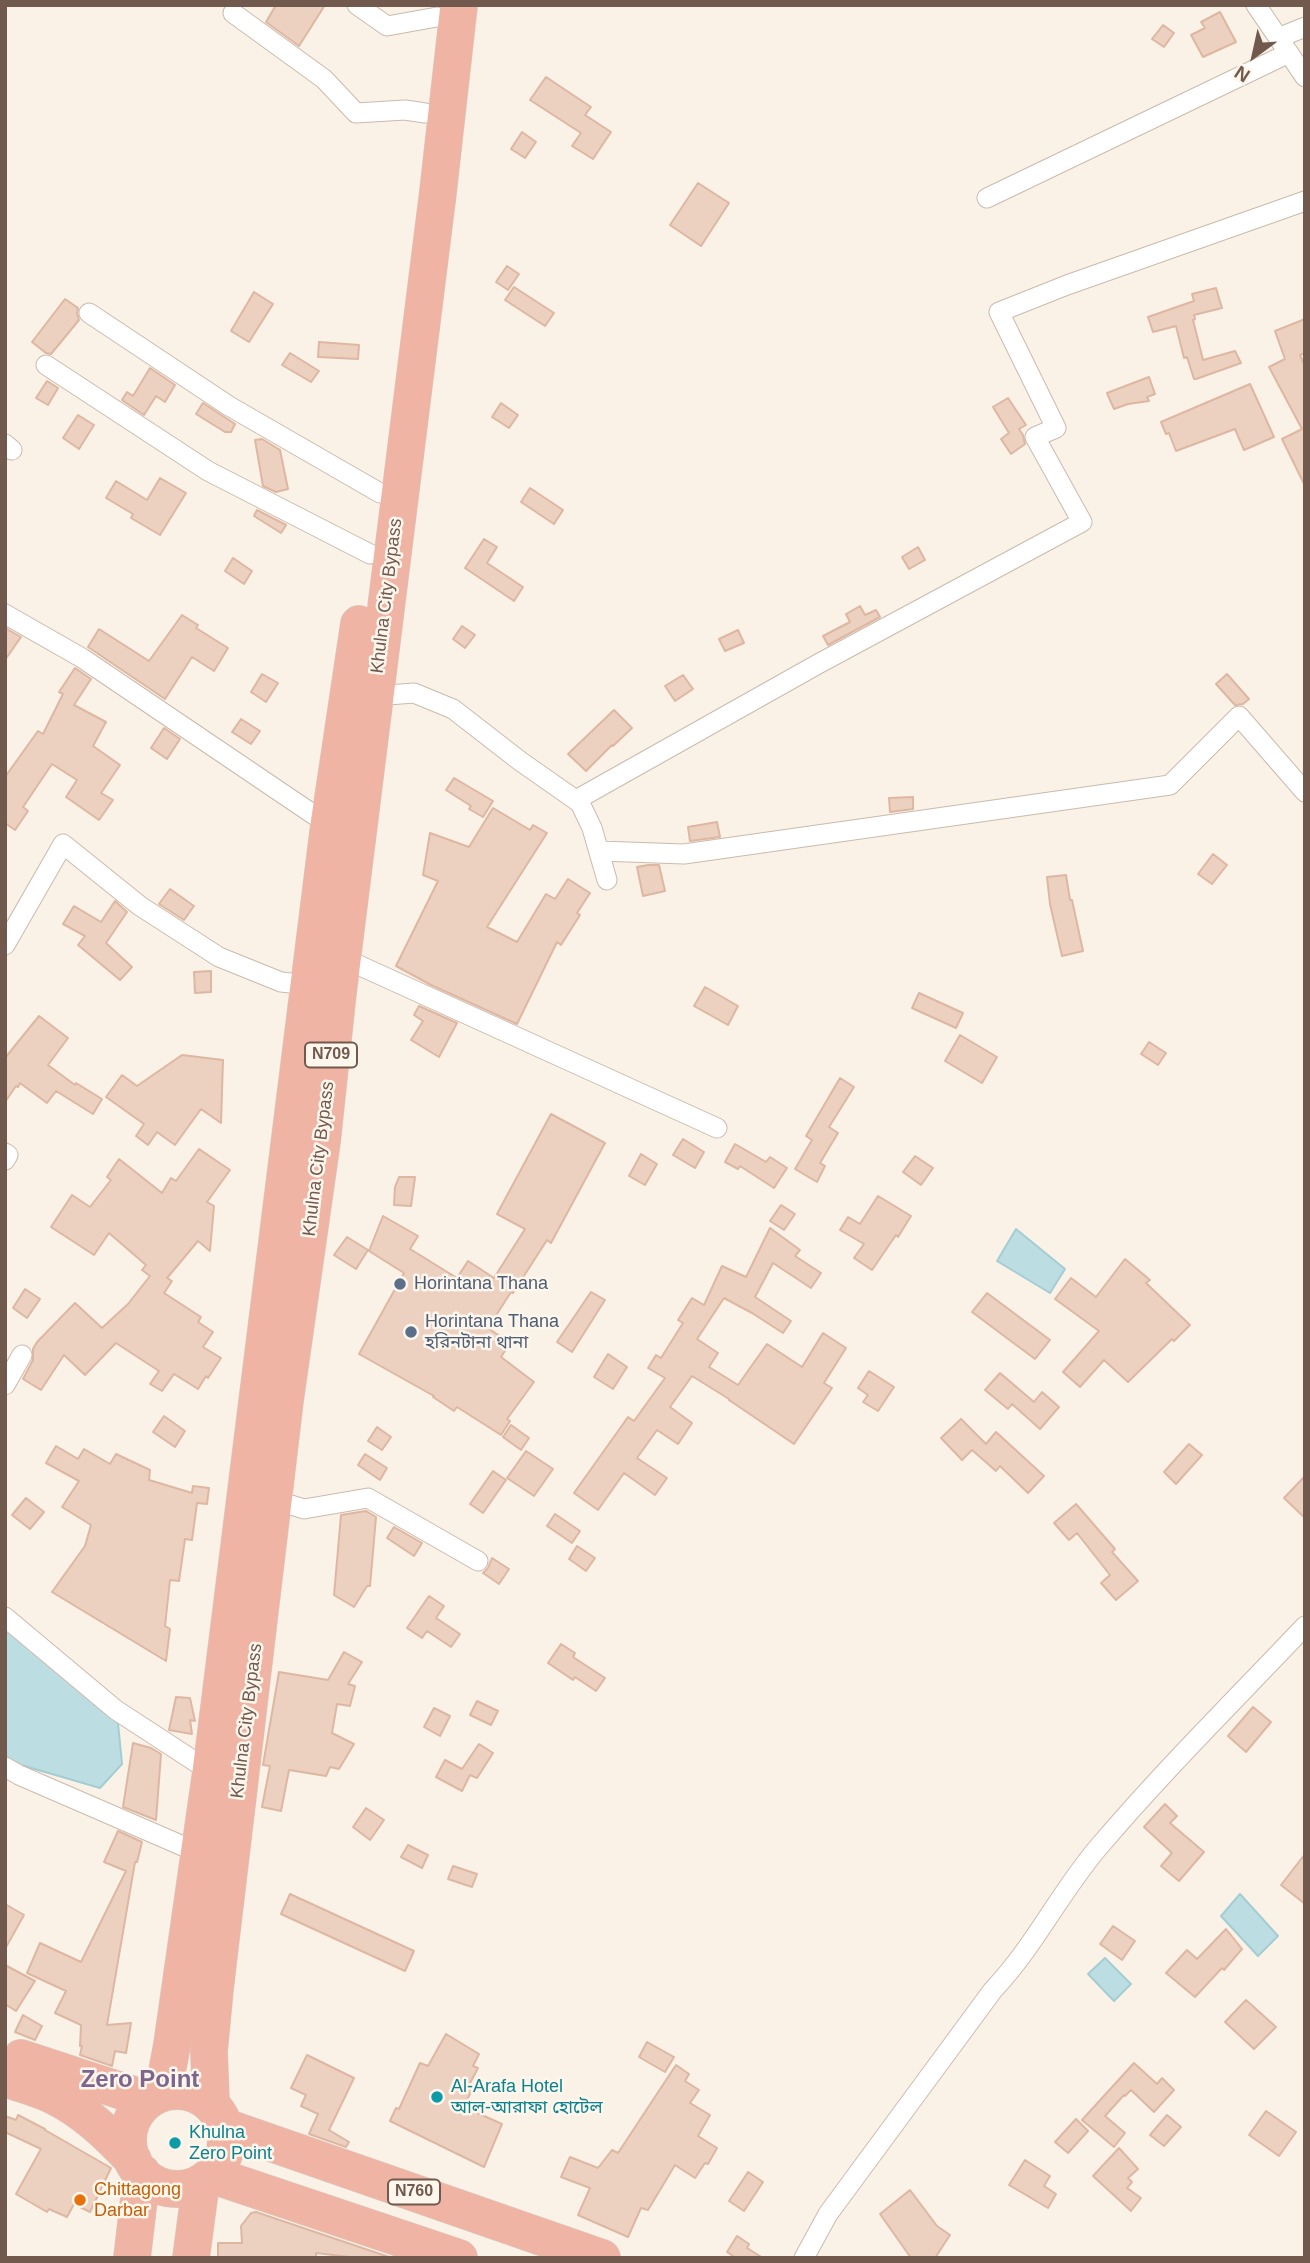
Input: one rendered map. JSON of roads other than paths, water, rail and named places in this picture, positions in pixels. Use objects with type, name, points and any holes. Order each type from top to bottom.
[{"type":"highway","name":"Khulna City Bypass","points":[[156,2096],[172,2045],[211,1772],[329,825],[380,493],[425,113],[444,9]]},
{"type":"highway","name":"Khulna City Bypass","points":[[218,2116],[209,2051],[215,1988],[285,1400],[322,1141],[438,192],[444,9]]},
{"type":"highway","points":[[5,2053],[64,2073],[156,2096],[183,2091],[194,2094],[218,2116]]},
{"type":"highway","points":[[5,2078],[52,2095],[81,2113],[105,2131],[153,2182],[172,2188],[192,2187],[206,2179],[459,2258]]},
{"type":"highway","name":"N709","points":[[132,2258],[138,2167],[129,2147],[129,2134],[132,2120],[139,2109],[156,2096]]},
{"type":"highway","name":"N709","points":[[191,2258],[206,2179],[223,2158],[226,2143],[218,2116]]},
{"type":"highway","name":"N760","points":[[218,2116],[602,2258]]},
{"type":"street","points":[[357,5],[387,26],[444,9]]},
{"type":"street","points":[[1256,5],[1305,77]]},
{"type":"street","points":[[233,13],[324,79],[356,113],[405,110],[425,113]]},
{"type":"street","points":[[987,198],[1283,46],[1305,27]]},
{"type":"street","points":[[576,800],[818,664],[1082,522],[1035,437],[1056,428],[999,312],[1066,285],[1305,201]]},
{"type":"street","points":[[89,313],[229,405],[380,493]]},
{"type":"street","points":[[46,365],[208,471],[370,554]]},
{"type":"street","points":[[5,614],[82,658],[329,825]]},
{"type":"street","points":[[375,695],[414,692],[453,709],[580,803],[592,828],[607,880]]},
{"type":"street","points":[[599,851],[684,854],[1170,785],[1239,716],[1305,792]]},
{"type":"street","points":[[5,945],[63,844],[140,906],[219,957],[281,982],[309,985]]},
{"type":"street","points":[[343,958],[717,1128]]},
{"type":"street","points":[[5,1153],[8,1155],[5,1160]]},
{"type":"street","points":[[5,1385],[22,1355]]},
{"type":"street","points":[[275,1500],[304,1509],[368,1498],[478,1561]]},
{"type":"street","points":[[5,1617],[117,1710],[211,1772]]},
{"type":"street","points":[[804,2258],[828,2214],[993,1990],[1014,1968],[1096,1850],[1305,1626]]},
{"type":"street","points":[[5,1767],[199,1853]]},
{"type":"water","points":[[1016,1229],[1065,1269],[1050,1293],[997,1261]]},
{"type":"water","points":[[5,1628],[118,1723],[122,1764],[100,1788],[21,1765],[5,1756]]},
{"type":"water","points":[[1240,1894],[1278,1936],[1258,1956],[1221,1916]]},
{"type":"water","points":[[1105,1958],[1131,1984],[1114,2001],[1088,1974]]},
{"type":"place","name":"Horintana Thana","points":[[400,1284]]},
{"type":"place","name":"Horintana Thana হরিনটানা থানা","points":[[411,1332]]},
{"type":"place","name":"Al-Arafa Hotel আল-আরাফা হোটেল","points":[[437,2097]]},
{"type":"place","name":"Khulna Zero Point","points":[[175,2143]]},
{"type":"place","name":"Chittagong Darbar","points":[[80,2200]]},
{"type":"district","name":"Zero Point","points":[[140,2080]]}]
